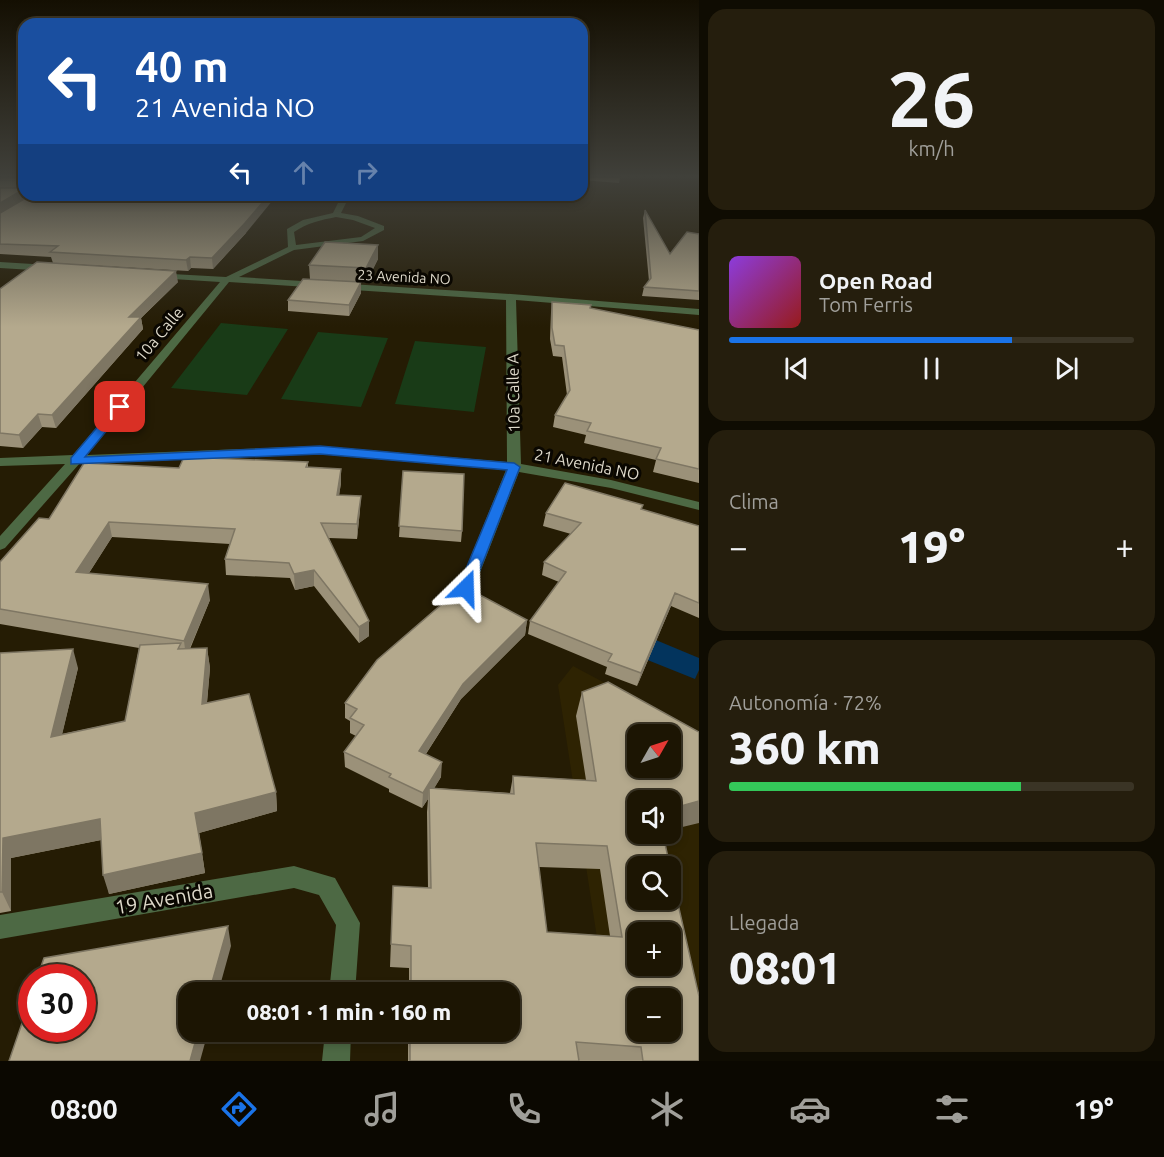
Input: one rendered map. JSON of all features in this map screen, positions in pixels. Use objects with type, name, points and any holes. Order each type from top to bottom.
[{"type":"street","points":[[291,248],[290,231],[295,228]]},
{"type":"street","points":[[226,280],[291,248],[363,239],[380,228]]},
{"type":"street","points":[[0,265],[60,269]]},
{"type":"street","name":"23 Avenida NO","points":[[143,274],[511,297],[699,312]]},
{"type":"street","name":"10a Calle","points":[[0,545],[75,461],[226,280]]},
{"type":"street","name":"10a Calle A","points":[[466,588],[514,467],[511,297]]},
{"type":"street","name":"21 Avenida NO","points":[[0,462],[75,461],[320,450],[514,467],[611,484],[699,506]]},
{"type":"street","name":"19 Avenida","points":[[0,927],[294,877],[327,886],[348,923],[343,982]]},
{"type":"street","points":[[336,1061],[337,1042]]},
{"type":"shaded area","points":[[573,666],[699,733],[699,1061],[616,1061],[558,685]]},
{"type":"green space","points":[[221,323],[288,329],[247,395],[171,388]]},
{"type":"green space","points":[[318,332],[388,338],[361,407],[281,399]]},
{"type":"green space","points":[[415,341],[486,347],[474,412],[395,404]]},
{"type":"water","points":[[651,638],[699,658],[699,670],[695,679],[640,657]]},
{"type":"building","points":[[0,228],[241,228],[212,258],[190,257],[186,260],[50,252],[58,246],[0,244]]},
{"type":"building","points":[[647,228],[655,228],[670,254],[687,232],[699,234],[699,291],[644,287],[651,278]]},
{"type":"building","points":[[325,242],[378,245],[366,268],[309,265]]},
{"type":"building","points":[[37,262],[176,271],[129,317],[141,317],[52,415],[38,414],[19,435],[0,433],[0,289]]},
{"type":"building","points":[[303,279],[361,282],[349,305],[288,300]]},
{"type":"building","points":[[552,302],[591,305],[590,308],[699,330],[699,469],[656,459],[661,448],[587,431],[591,423],[555,415],[570,390],[564,346],[555,345],[552,328]]},
{"type":"building","points":[[184,457],[308,462],[306,467],[341,469],[337,495],[361,496],[357,524],[321,523],[369,621],[359,627],[314,570],[294,574],[289,563],[225,559],[235,529],[109,522],[76,572],[208,584],[184,641],[0,609],[0,562],[39,518],[49,519],[84,463],[179,468]]},
{"type":"building","points":[[403,471],[464,474],[462,531],[399,526]]},
{"type":"building","points":[[565,483],[643,505],[641,509],[699,526],[699,603],[675,593],[641,673],[608,661],[612,654],[530,621],[566,572],[544,562],[581,523],[546,513]]},
{"type":"building","points":[[463,586],[527,620],[463,684],[419,751],[442,762],[423,793],[389,777],[391,774],[344,752],[364,725],[350,718],[357,709],[345,703],[377,660]]},
{"type":"building","points":[[181,643],[178,649],[207,648],[202,704],[249,694],[276,792],[195,813],[202,853],[103,875],[100,819],[3,838],[2,892],[0,892],[0,653],[73,649],[51,737],[125,721],[140,645]]},
{"type":"building","points":[[608,682],[699,732],[699,801],[681,806],[681,790],[627,790],[627,844],[665,844],[668,856],[627,856],[627,910],[679,910],[699,996],[699,1061],[643,1061],[641,1047],[576,1042],[579,1061],[410,1061],[410,1042],[520,1042],[520,982],[411,982],[411,946],[391,944],[393,886],[431,888],[429,788],[514,794],[513,776],[596,781],[582,692]],"holes":[[[536,843],[607,846],[622,937],[547,932]]]},
{"type":"building","points":[[228,926],[212,982],[178,982],[178,1042],[195,1042],[190,1061],[9,1061],[18,1035],[18,1042],[96,1042],[96,964],[42,964],[44,958]]},
{"type":"route","points":[[120,407],[75,461],[320,450],[514,467],[466,588]]}]
